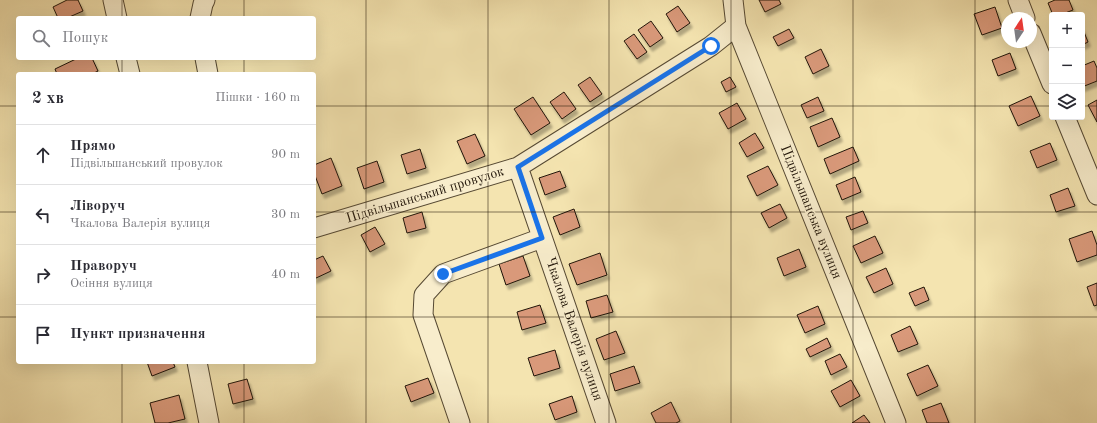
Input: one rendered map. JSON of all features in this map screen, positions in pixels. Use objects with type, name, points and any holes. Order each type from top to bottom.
[{"type":"street","points":[[113,0],[117,16]]},
{"type":"street","points":[[200,16],[205,0]]},
{"type":"street","name":"Підвільшанська вулиця","points":[[733,0],[736,26],[896,423]]},
{"type":"street","points":[[1018,0],[1023,12]]},
{"type":"street","name":"Підвільшанський провулок","points":[[316,227],[518,167],[711,46],[736,26]]},
{"type":"street","points":[[1037,48],[1049,77]]},
{"type":"street","points":[[126,60],[130,72]]},
{"type":"street","points":[[205,60],[208,72]]},
{"type":"street","points":[[1066,120],[1097,195]]},
{"type":"street","name":"Чкалова Валерія вулиця","points":[[518,167],[606,423]]},
{"type":"street","points":[[460,423],[423,315],[424,294],[443,274],[542,238]]},
{"type":"street","points":[[197,364],[209,423]]},
{"type":"building","points":[[67,0],[78,0],[83,11],[72,16],[57,16],[53,7]]},
{"type":"building","points":[[759,0],[779,0],[781,4],[765,12]]},
{"type":"building","points":[[1055,0],[1069,0],[1073,10],[1068,12],[1052,12],[1048,3]]},
{"type":"building","points":[[678,6],[690,23],[677,32],[666,14]]},
{"type":"building","points":[[995,7],[1001,28],[982,35],[974,14]]},
{"type":"building","points":[[651,21],[663,38],[650,47],[638,30]]},
{"type":"building","points":[[789,29],[794,38],[778,46],[773,37]]},
{"type":"building","points":[[634,34],[647,52],[637,59],[624,41]]},
{"type":"building","points":[[1085,34],[1088,42],[1085,44]]},
{"type":"building","points":[[821,49],[829,66],[813,74],[805,57]]},
{"type":"building","points":[[1010,53],[1016,69],[998,76],[992,60]]},
{"type":"building","points":[[74,60],[93,60],[98,71],[56,72],[55,69]]},
{"type":"building","points":[[1094,61],[1097,68],[1097,81],[1085,86],[1085,84],[1085,65]]},
{"type":"building","points":[[590,77],[602,94],[590,102],[578,85]]},
{"type":"building","points":[[730,77],[736,87],[726,92],[721,82]]},
{"type":"building","points":[[564,92],[576,109],[562,119],[550,102]]},
{"type":"building","points":[[1031,96],[1040,116],[1018,126],[1009,106]]},
{"type":"building","points":[[533,97],[550,123],[531,135],[514,109]]},
{"type":"building","points":[[818,97],[824,111],[807,118],[801,105]]},
{"type":"building","points":[[1097,100],[1097,122],[1088,105]]},
{"type":"building","points":[[737,103],[746,119],[728,129],[719,113]]},
{"type":"building","points":[[832,118],[840,137],[818,147],[810,127]]},
{"type":"building","points":[[755,133],[764,148],[747,157],[739,143]]},
{"type":"building","points":[[475,134],[485,156],[467,164],[457,141]]},
{"type":"building","points":[[1050,143],[1057,160],[1037,168],[1030,151]]},
{"type":"building","points":[[853,147],[859,161],[830,174],[824,159]]},
{"type":"building","points":[[420,149],[426,168],[407,174],[401,155]]},
{"type":"building","points":[[331,158],[342,186],[322,194],[316,178],[316,164]]},
{"type":"building","points":[[377,161],[384,182],[364,189],[357,168]]},
{"type":"building","points":[[768,166],[778,185],[757,196],[747,176]]},
{"type":"building","points":[[560,171],[566,187],[545,195],[539,178]]},
{"type":"building","points":[[855,177],[861,192],[842,200],[836,185]]},
{"type":"building","points":[[1068,188],[1075,206],[1056,212],[1050,195]]},
{"type":"building","points":[[780,204],[787,218],[769,228],[761,213]]},
{"type":"building","points":[[574,209],[580,227],[560,235],[553,217]]},
{"type":"building","points":[[863,211],[868,223],[851,230],[846,217]]},
{"type":"building","points":[[422,212],[426,228],[407,233],[403,218]]},
{"type":"building","points":[[375,227],[385,244],[370,252],[361,235]]},
{"type":"building","points":[[1092,231],[1097,245],[1097,255],[1077,262],[1069,239]]},
{"type":"building","points":[[875,236],[883,253],[861,263],[853,246]]},
{"type":"building","points":[[799,249],[806,267],[784,276],[777,258]]},
{"type":"building","points":[[600,253],[607,275],[577,285],[569,264]]},
{"type":"building","points":[[323,256],[331,271],[316,278],[316,259]]},
{"type":"building","points":[[523,256],[530,276],[506,285],[499,264]]},
{"type":"building","points":[[886,268],[893,284],[874,293],[866,277]]},
{"type":"building","points":[[1097,283],[1097,305],[1094,306],[1087,287]]},
{"type":"building","points":[[924,287],[929,300],[915,306],[909,293]]},
{"type":"building","points":[[607,295],[613,312],[591,318],[586,301]]},
{"type":"building","points":[[540,305],[546,323],[522,330],[517,312]]},
{"type":"building","points":[[818,306],[825,324],[805,333],[797,315]]},
{"type":"building","points":[[910,326],[918,344],[898,352],[891,335]]},
{"type":"building","points":[[616,331],[625,353],[604,360],[596,339]]},
{"type":"building","points":[[827,338],[831,347],[810,357],[806,349]]},
{"type":"building","points":[[555,350],[560,368],[534,376],[528,358]]},
{"type":"building","points":[[840,354],[847,367],[831,375],[825,361]]},
{"type":"building","points":[[148,364],[174,364],[175,367],[152,376]]},
{"type":"building","points":[[928,365],[938,386],[917,396],[907,374]]},
{"type":"building","points":[[634,366],[640,383],[615,391],[610,374]]},
{"type":"building","points":[[428,378],[434,393],[411,402],[405,386]]},
{"type":"building","points":[[247,379],[253,399],[233,404],[228,384]]},
{"type":"building","points":[[851,380],[860,396],[840,407],[831,391]]},
{"type":"building","points":[[179,395],[185,419],[168,423],[155,423],[150,403]]},
{"type":"building","points":[[572,396],[577,412],[555,420],[549,404]]},
{"type":"building","points":[[671,402],[680,421],[676,423],[656,423],[651,413]]},
{"type":"building","points":[[941,403],[949,423],[927,423],[922,410]]},
{"type":"building","points":[[864,415],[870,423],[852,423]]},
{"type":"route","points":[[443,274],[542,238],[518,167],[711,46]]}]
